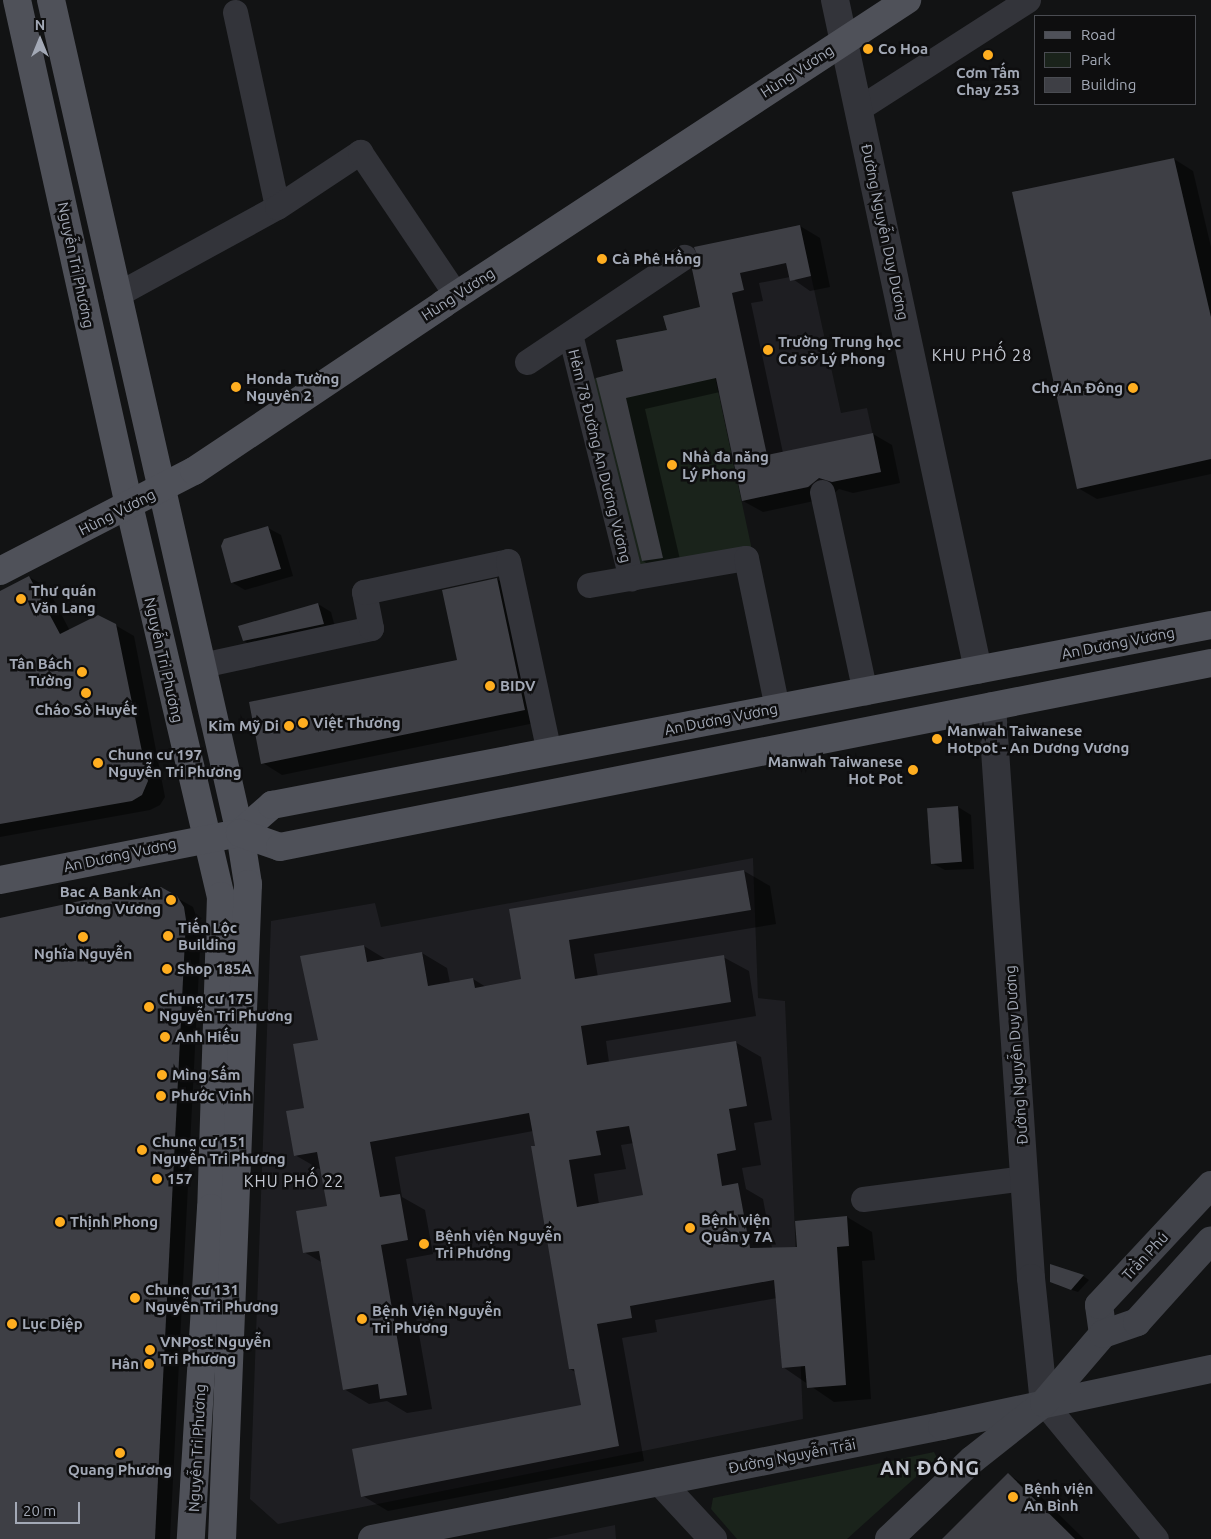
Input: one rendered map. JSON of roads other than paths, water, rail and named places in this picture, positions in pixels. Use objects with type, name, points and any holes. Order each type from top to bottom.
[{"type":"main road","name":"Nguyễn Tri Phương","points":[[17,0],[145,576],[205,837],[221,896],[224,1208],[222,1539]]},
{"type":"main road","name":"Nguyễn Tri Phương","points":[[51,0],[116,296],[240,833],[249,906],[224,1208],[191,1539]]},
{"type":"main road","name":"Hùng Vương","points":[[0,571],[162,489],[907,0]]},
{"type":"main road","points":[[84,303],[116,296]]},
{"type":"main road","points":[[145,576],[178,560]]},
{"type":"main road","name":"An Dương Vương","points":[[240,833],[272,805],[1211,625]]},
{"type":"main road","name":"An Dương Vương","points":[[0,880],[205,837],[240,833],[280,847],[1211,663]]},
{"type":"main road","points":[[978,670],[992,706]]},
{"type":"main road","points":[[865,692],[873,730]]},
{"type":"main road","name":"Trần Phú","points":[[1103,1334],[1099,1305],[1211,1184]]},
{"type":"main road","points":[[889,1539],[972,1460],[1044,1403],[1103,1334],[1137,1322],[1211,1240]]},
{"type":"main road","name":"Đường Nguyễn Trãi","points":[[372,1539],[1211,1369]]},
{"type":"street","name":"Đường Nguyễn Duy Dương","points":[[835,0],[978,670]]},
{"type":"street","points":[[858,109],[1028,0]]},
{"type":"street","points":[[235,12],[277,207]]},
{"type":"street","points":[[116,296],[277,207],[360,152],[456,295]]},
{"type":"street","name":"Hẻm 78 Đường An Dương Vương","points":[[527,362],[684,257]]},
{"type":"street","name":"Hẻm 78 Đường An Dương Vương","points":[[570,334],[631,578]]},
{"type":"street","points":[[822,492],[865,692]]},
{"type":"street","name":"Hẻm 78 Đường An Dương Vương","points":[[590,585],[746,558],[777,708]]},
{"type":"street","points":[[202,665],[371,628],[364,592],[508,561],[549,752]]},
{"type":"street","name":"Đường Nguyễn Duy Dương","points":[[992,706],[1025,1178],[1044,1403]]},
{"type":"street","points":[[862,1199],[1025,1178]]},
{"type":"street","points":[[1044,1403],[1156,1539]]},
{"type":"street","points":[[660,1482],[713,1539]]},
{"type":"place","name":"Co Hoa","points":[[868,49]]},
{"type":"place","name":"Cơm Tấm Chay 253","points":[[988,55]]},
{"type":"place","name":"Cà Phê Hồng","points":[[602,259]]},
{"type":"place","name":"Trường Trung học Cơ sở Lý Phong","points":[[768,350]]},
{"type":"place","name":"Honda Tường Nguyên 2","points":[[236,387]]},
{"type":"place","name":"Chợ An Đông","points":[[1133,388]]},
{"type":"place","name":"Nhà đa năng Lý Phong","points":[[672,465]]},
{"type":"place","name":"Thư quán Văn Lang","points":[[21,599]]},
{"type":"place","name":"Tân Bách Tường","points":[[82,672]]},
{"type":"place","name":"BIDV","points":[[490,686]]},
{"type":"place","name":"Cháo Sò Huyết","points":[[86,693]]},
{"type":"place","name":"Việt Thương","points":[[303,723]]},
{"type":"place","name":"Kim Mỹ Di","points":[[289,726]]},
{"type":"place","name":"Manwah Taiwanese Hotpot - An Dương Vương","points":[[937,739]]},
{"type":"place","name":"Chung cư 197 Nguyễn Tri Phương","points":[[98,763]]},
{"type":"place","name":"Manwah Taiwanese Hot Pot","points":[[913,770]]},
{"type":"place","name":"Bac A Bank An Dương Vương","points":[[171,900]]},
{"type":"place","name":"Tiến Lộc Building","points":[[168,936]]},
{"type":"place","name":"Nghĩa Nguyễn","points":[[83,937]]},
{"type":"place","name":"Shop 185A","points":[[167,969]]},
{"type":"place","name":"Chung cư 175 Nguyễn Tri Phương","points":[[149,1007]]},
{"type":"place","name":"Anh Hiếu","points":[[165,1037]]},
{"type":"place","name":"Mìng Sấm","points":[[162,1075]]},
{"type":"place","name":"Phước Vinh","points":[[161,1096]]},
{"type":"place","name":"Chung cư 151 Nguyễn Tri Phương","points":[[142,1150]]},
{"type":"place","name":"157","points":[[157,1179]]},
{"type":"place","name":"Thịnh Phong","points":[[60,1222]]},
{"type":"place","name":"Bệnh viện Quân y 7A","points":[[690,1228]]},
{"type":"place","name":"Bệnh viện Nguyễn Tri Phương","points":[[424,1244]]},
{"type":"place","name":"Chung cư 131 Nguyễn Tri Phương","points":[[135,1298]]},
{"type":"place","name":"Bệnh Viện Nguyễn Tri Phương","points":[[362,1319]]},
{"type":"place","name":"Lục Diệp","points":[[12,1324]]},
{"type":"place","name":"VNPost Nguyễn Tri Phương","points":[[150,1350]]},
{"type":"place","name":"Hân","points":[[149,1364]]},
{"type":"place","name":"Quang Phương","points":[[120,1453]]},
{"type":"place","name":"Bệnh viện An Bình","points":[[1013,1497]]},
{"type":"district","name":"KHU PHỐ 28","points":[[982,355]]},
{"type":"district","name":"KHU PHỐ 22","points":[[294,1181]]},
{"type":"district","name":"AN ĐÔNG","points":[[930,1467]]}]
